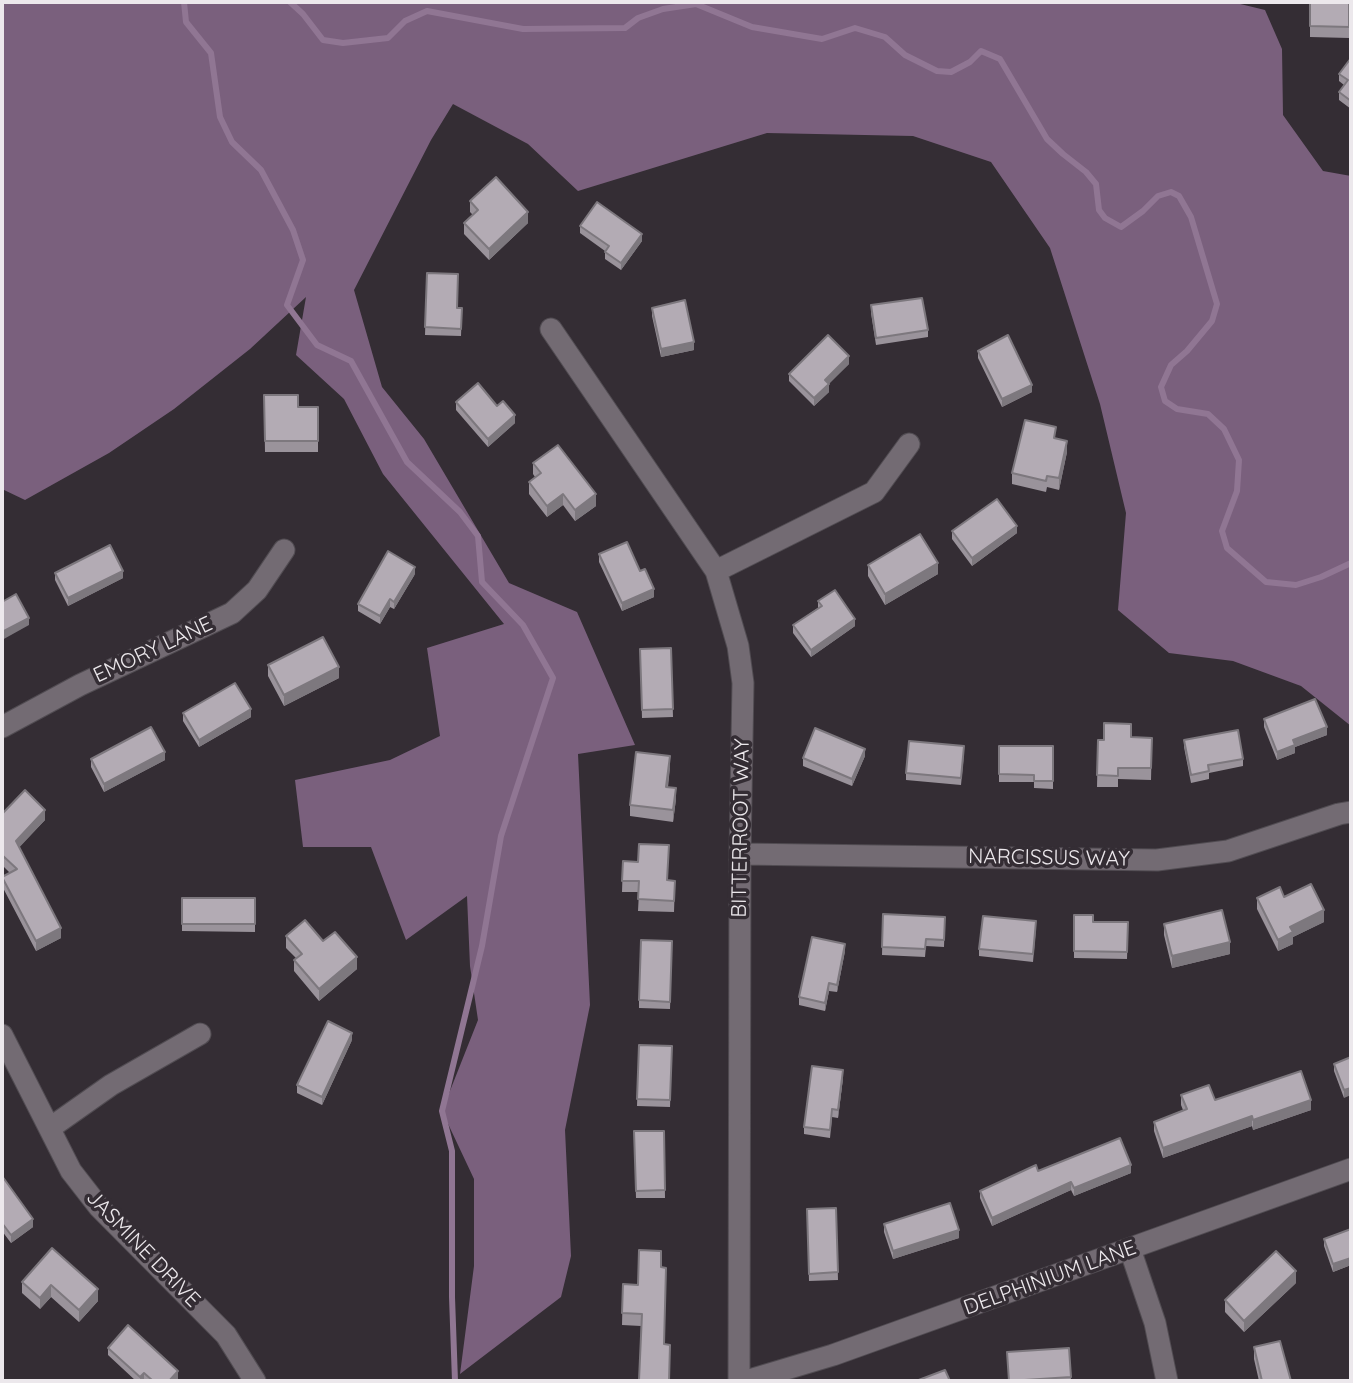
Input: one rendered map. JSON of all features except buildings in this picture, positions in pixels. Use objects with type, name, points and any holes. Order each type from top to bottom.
[{"type":"street","name":"BITTERROOT WAY","points":[[551,329],[716,571],[738,646],[743,683],[739,1381]]},
{"type":"street","points":[[716,571],[874,492],[909,444]]},
{"type":"street","name":"EMORY LANE","points":[[2,727],[80,685],[232,613],[257,590],[284,550]]},
{"type":"street","name":"NARCISSUS WAY","points":[[740,854],[1157,860],[1228,851],[1351,812]]},
{"type":"street","points":[[50,1128],[111,1085],[200,1034]]},
{"type":"street","name":"JASMINE DRIVE","points":[[2,1035],[71,1171],[99,1207],[226,1335],[255,1381]]},
{"type":"street","name":"DELPHINIUM LANE","points":[[746,1381],[833,1355],[1351,1170]]},
{"type":"street","points":[[1130,1249],[1155,1323],[1167,1381]]},
{"type":"shaded area","points":[[2,2],[1232,2],[1265,10],[1282,49],[1283,115],[1323,171],[1351,176],[1351,726],[1301,686],[1233,661],[1169,653],[1118,610],[1126,513],[1100,404],[1050,248],[991,162],[913,136],[767,133],[578,191],[528,144],[453,104],[431,140],[354,290],[382,387],[424,439],[509,583],[577,612],[635,745],[578,754],[590,1005],[565,1130],[571,1256],[561,1297],[460,1374],[474,1266],[474,1179],[442,1111],[478,1020],[470,966],[467,896],[406,940],[371,847],[303,847],[295,780],[390,760],[440,736],[427,648],[504,624],[383,474],[344,399],[296,355],[306,297],[250,349],[174,409],[109,453],[25,500],[2,489]]},
{"type":"waterway","points":[[184,2],[186,22],[211,53],[220,117],[232,142],[261,170],[293,230],[303,260],[287,305],[317,345],[351,361],[407,462],[460,512],[478,536],[482,582],[523,625],[553,678],[501,836],[482,946],[442,1111],[452,1151],[455,1381]]},
{"type":"waterway","points":[[290,2],[323,40],[343,43],[388,38],[405,21],[427,11],[523,29],[625,28],[638,18],[663,9],[696,4],[752,27],[822,39],[855,28],[885,37],[905,55],[937,71],[951,72],[970,62],[981,51],[1000,59],[1047,139],[1096,184],[1099,210],[1105,218],[1121,227],[1158,196],[1171,192],[1179,196],[1191,217],[1217,304],[1212,321],[1187,351],[1171,365],[1161,387],[1165,401],[1177,409],[1208,414],[1224,429],[1239,460],[1237,491],[1222,531],[1227,548],[1266,582],[1296,585],[1351,563]]}]
